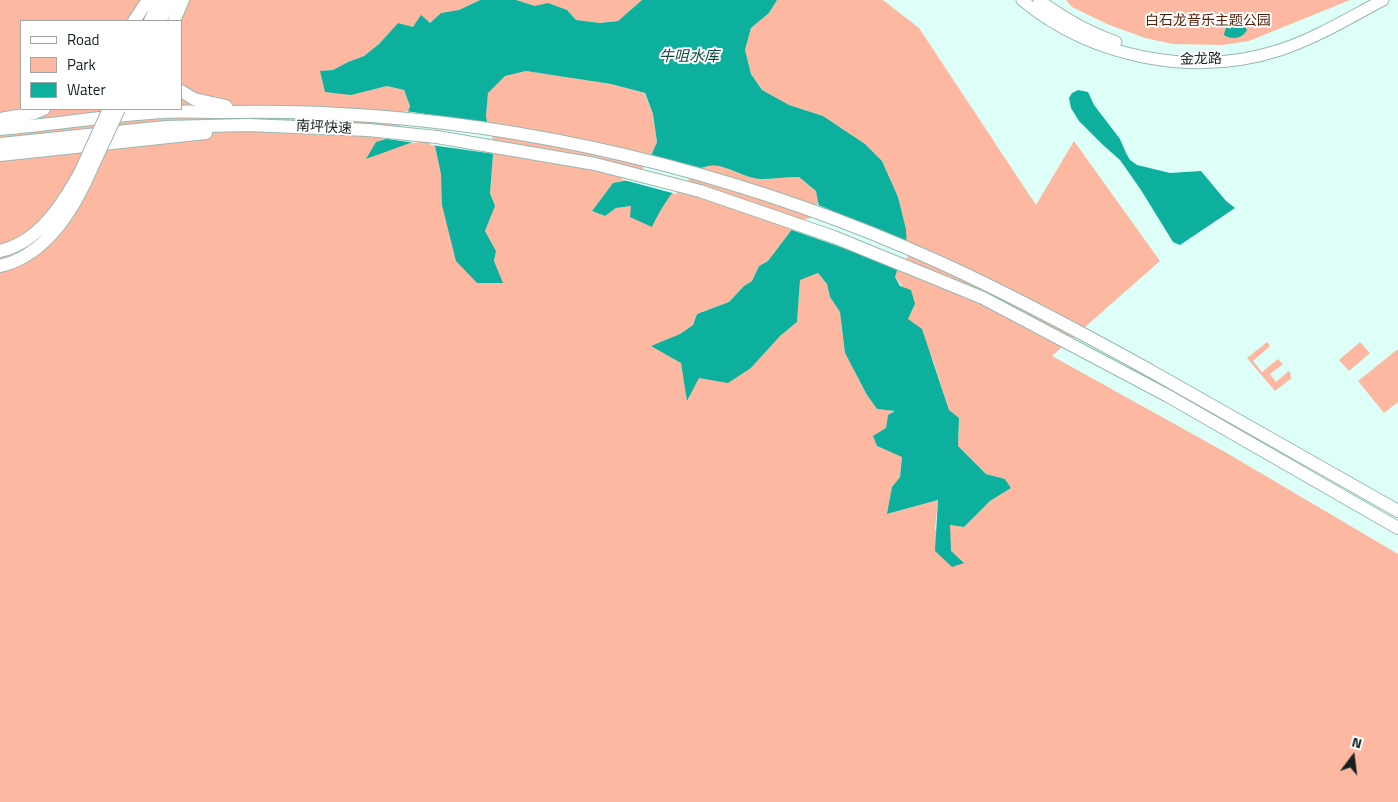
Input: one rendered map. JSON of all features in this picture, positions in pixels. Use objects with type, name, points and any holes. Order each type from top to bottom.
[{"type":"highway","points":[[135,20],[148,0]]},
{"type":"highway","points":[[150,20],[160,0]]},
{"type":"highway","points":[[161,20],[171,0]]},
{"type":"highway","points":[[174,20],[183,0]]},
{"type":"highway","points":[[182,92],[207,103],[283,112]]},
{"type":"highway","points":[[0,266],[22,258],[51,234],[72,208],[109,110]]},
{"type":"highway","points":[[0,251],[22,243],[47,222],[84,175],[119,110]]},
{"type":"highway","points":[[0,119],[39,111]]},
{"type":"highway","points":[[0,129],[164,112],[283,112]]},
{"type":"highway","name":"南坪快速","points":[[283,112],[370,115],[440,122],[596,148],[724,182],[807,208],[937,261],[998,290],[1099,342],[1398,511]]},
{"type":"highway","points":[[0,144],[166,127],[281,126]]},
{"type":"highway","points":[[0,155],[281,126]]},
{"type":"highway","name":"南坪快速","points":[[281,126],[368,130],[437,137],[595,164],[700,191],[834,237],[983,298],[1168,396],[1398,528]]},
{"type":"main road","name":"金龙路","points":[[1022,0],[1058,26],[1097,44],[1146,57],[1199,62],[1238,59],[1278,50],[1314,36],[1383,0]]},
{"type":"main road","name":"金龙路","points":[[1039,0],[1070,22],[1087,31],[1114,41],[1158,52],[1196,55],[1225,54],[1275,44],[1316,28],[1368,0]]},
{"type":"green space","points":[[0,0],[480,0],[459,10],[441,13],[430,23],[413,27],[398,23],[379,44],[364,56],[333,70],[320,71],[351,95],[387,86],[404,90],[410,106],[401,130],[366,159],[426,135],[435,146],[441,173],[477,283],[502,282],[494,261],[496,251],[485,231],[495,206],[490,193],[493,155],[486,116],[488,92],[505,76],[526,71],[611,84],[644,93],[653,114],[657,142],[645,170],[629,180],[613,183],[592,211],[605,216],[616,208],[632,206],[652,227],[678,186],[697,170],[708,166],[719,166],[760,179],[799,177],[816,191],[821,217],[796,224],[768,261],[759,266],[752,281],[744,286],[729,302],[697,314],[693,325],[680,334],[652,346],[682,363],[688,400],[698,378],[751,368],[780,336],[797,322],[800,279],[818,273],[827,284],[830,297],[840,312],[845,353],[867,395],[877,409],[896,411],[888,415],[886,428],[877,446],[902,456],[900,477],[892,487],[888,514],[938,500],[935,529],[950,551],[950,525],[964,527],[990,501],[1011,488],[1005,479],[986,474],[958,446],[959,419],[949,410],[933,360],[908,319],[915,304],[895,277],[906,229],[898,197],[882,161],[865,144],[823,116],[789,105],[762,90],[751,74],[745,50],[751,28],[769,13],[777,0],[883,0],[919,28],[1036,205],[1074,141],[1160,261],[1052,356],[1225,452],[1398,554],[1398,802],[0,802]]},
{"type":"green space","points":[[516,0],[642,0],[618,21],[600,23],[576,20],[567,10],[535,6]]},
{"type":"green space","name":"白石龙音乐主题公园","points":[[1066,0],[1350,0],[1249,41],[1223,45],[1173,44],[1145,38],[1107,24],[1072,7]]},
{"type":"green space","points":[[1267,342],[1270,346],[1253,361],[1262,372],[1278,359],[1283,364],[1270,374],[1276,382],[1289,371],[1292,378],[1275,391],[1247,358]]},
{"type":"green space","points":[[1360,342],[1370,353],[1349,371],[1339,360]]},
{"type":"green space","points":[[1398,349],[1398,402],[1384,413],[1358,381]]},
{"type":"water","name":"牛咀水库","points":[[480,0],[516,0],[535,6],[548,3],[567,10],[576,20],[600,23],[618,21],[642,0],[777,0],[769,13],[751,28],[745,50],[751,74],[762,90],[789,105],[823,116],[865,144],[882,161],[898,197],[906,229],[907,252],[898,267],[895,277],[900,286],[911,290],[915,304],[908,319],[922,329],[949,410],[959,418],[958,446],[986,474],[1005,479],[1011,488],[990,501],[964,527],[950,525],[951,551],[964,563],[952,567],[935,551],[938,500],[887,514],[892,487],[900,477],[902,457],[877,446],[873,436],[886,428],[888,415],[895,411],[877,409],[867,395],[845,353],[840,312],[830,297],[827,284],[818,273],[800,280],[797,322],[780,336],[751,368],[728,383],[699,378],[687,401],[681,363],[651,346],[680,334],[693,325],[697,314],[729,302],[744,286],[752,281],[759,266],[768,261],[796,224],[821,217],[816,191],[799,177],[760,179],[719,166],[708,166],[697,170],[678,186],[652,227],[630,217],[631,206],[616,208],[605,216],[592,211],[613,183],[629,180],[645,170],[657,142],[653,114],[645,93],[611,84],[526,71],[505,76],[488,93],[486,116],[493,155],[490,193],[495,206],[485,231],[496,251],[494,261],[503,283],[477,283],[456,261],[442,205],[441,174],[435,146],[426,135],[366,159],[376,142],[396,134],[402,125],[410,106],[404,90],[387,86],[351,95],[325,92],[320,71],[333,70],[364,56],[379,44],[398,23],[413,27],[421,15],[430,23],[441,13],[459,10]]},
{"type":"water","points":[[1233,24],[1243,25],[1247,30],[1238,38],[1225,36],[1226,28]]},
{"type":"water","points":[[1078,90],[1088,92],[1094,105],[1120,139],[1130,160],[1137,165],[1170,173],[1201,171],[1226,201],[1235,208],[1180,245],[1173,242],[1120,160],[1079,121],[1071,108],[1069,98],[1072,93]]},
{"type":"pier","points":[[405,111],[490,123],[495,154],[431,145],[425,138],[416,143],[380,138],[387,137],[399,128]]},
{"type":"pier","points":[[648,156],[699,171],[676,194],[620,179],[643,169]]},
{"type":"pier","points":[[816,204],[909,243],[910,253],[900,268],[789,229],[794,222],[818,216]]}]
